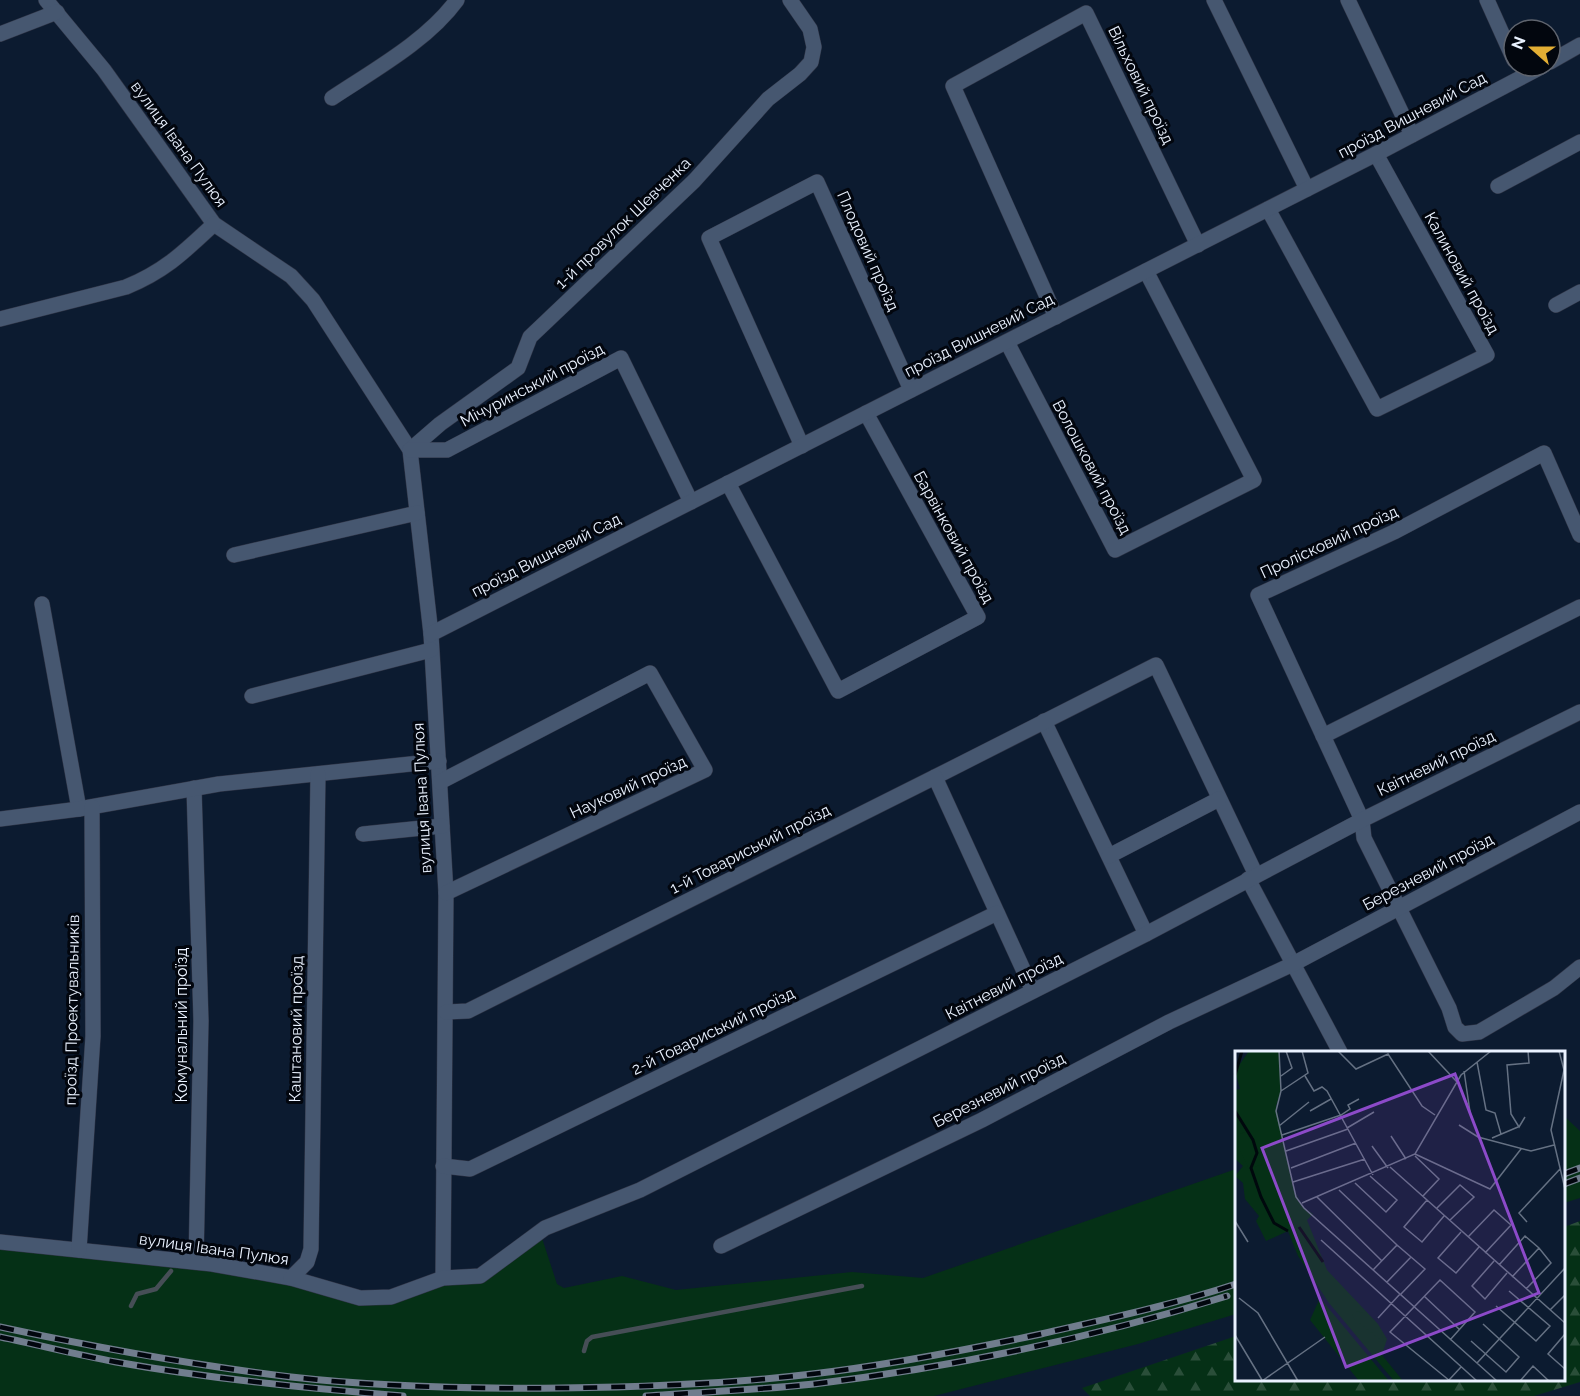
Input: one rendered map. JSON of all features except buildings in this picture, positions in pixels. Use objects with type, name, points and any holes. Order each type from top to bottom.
[{"type":"street","points":[[332,98],[405,49],[450,10],[457,0]]},
{"type":"street","name":"1-й провулок Шевченка","points":[[410,450],[440,424],[518,368],[530,337],[694,181],[768,99],[800,74],[811,62],[814,47],[810,29],[790,0]]},
{"type":"street","points":[[1214,0],[1307,189]]},
{"type":"street","points":[[1348,0],[1412,135]]},
{"type":"street","points":[[1487,0],[1502,33]]},
{"type":"street","points":[[0,34],[52,6]]},
{"type":"street","name":"вулиця Івана Пулюя","points":[[0,1242],[196,1262],[291,1278],[349,1296],[370,1299],[391,1297],[443,1278],[446,892],[431,634],[410,450],[313,300],[291,276],[214,224],[104,70],[52,6]]},
{"type":"street","name":"Вільховий проїзд","points":[[1056,317],[953,86],[1086,13],[1198,244]]},
{"type":"street","points":[[1562,55],[1580,45]]},
{"type":"street","name":"проїзд Вишневий Сад","points":[[431,634],[1377,154],[1509,78]]},
{"type":"street","points":[[1498,186],[1580,142]]},
{"type":"street","name":"Калиновий проїзд","points":[[1268,209],[1377,409],[1486,355],[1377,154]]},
{"type":"street","name":"Плодовий проїзд","points":[[802,446],[709,238],[817,182],[911,390]]},
{"type":"street","points":[[0,319],[126,287],[146,279],[167,267],[214,224]]},
{"type":"street","name":"Волошковий проїзд","points":[[1007,342],[1115,550],[1254,480],[1146,271]]},
{"type":"street","points":[[1556,305],[1580,292]]},
{"type":"street","name":"Мічуринський проїзд","points":[[410,450],[447,450],[621,358],[692,502]]},
{"type":"street","name":"Барвінковий проїзд","points":[[728,483],[838,691],[978,617],[866,413]]},
{"type":"street","name":"Пролісковий проїзд","points":[[1580,535],[1544,453],[1394,532],[1258,595],[1362,820],[1365,838],[1449,1008],[1455,1027],[1462,1034],[1479,1032],[1554,988],[1580,967]]},
{"type":"street","points":[[234,555],[417,513]]},
{"type":"street","name":"проїзд Проектувальників","points":[[42,604],[85,808],[93,1036],[79,1250]]},
{"type":"street","points":[[1323,735],[1580,608]]},
{"type":"street","points":[[252,696],[431,650]]},
{"type":"street","name":"1-й Товариський проїзд","points":[[446,1012],[468,1011],[1156,664],[1219,799]]},
{"type":"street","name":"Науковий проїзд","points":[[440,782],[650,673],[705,770],[446,892]]},
{"type":"street","name":"Квітневий проїзд","points":[[443,1278],[480,1276],[545,1228],[640,1190],[1033,992],[1362,820],[1580,712]]},
{"type":"street","points":[[1044,721],[1146,934]]},
{"type":"street","points":[[0,819],[85,808],[194,788],[439,761]]},
{"type":"street","name":"Каштановий проїзд","points":[[291,1278],[307,1262],[311,1249],[318,774]]},
{"type":"street","points":[[935,777],[1033,992]]},
{"type":"street","name":"Комунальний проїзд","points":[[194,788],[201,1021],[196,1262]]},
{"type":"street","points":[[1109,856],[1219,799],[1252,877],[1293,964],[1339,1051]]},
{"type":"street","name":"Березневий проїзд","points":[[721,1246],[982,1120],[1169,1022],[1293,964],[1580,812]]},
{"type":"street","points":[[363,834],[442,826]]},
{"type":"street","name":"2-й Товариський проїзд","points":[[443,1166],[470,1169],[997,913]]},
{"type":"green space","points":[[1565,1117],[1580,1131],[1580,1198],[1565,1203]]},
{"type":"green space","points":[[1235,1169],[1235,1314],[1138,1344],[934,1396],[0,1396],[0,1242],[196,1262],[349,1296],[480,1276],[540,1232],[557,1284],[564,1288],[622,1276],[676,1290],[852,1272],[923,1278]]},
{"type":"green space","points":[[1580,1221],[1580,1382],[1534,1396],[1090,1396],[1082,1388],[1235,1336],[1235,1381],[1565,1381],[1565,1227]]},
{"type":"waterway","points":[[131,1306],[137,1294],[156,1289],[171,1271]]},
{"type":"waterway","points":[[584,1351],[587,1341],[592,1337],[862,1286]]},
{"type":"railway","points":[[1565,1174],[1580,1168]]},
{"type":"railway","points":[[1565,1184],[1580,1178]]},
{"type":"railway","points":[[0,1327],[109,1349],[291,1377],[460,1388],[655,1386],[781,1377],[927,1357],[1115,1317],[1188,1299],[1235,1284]]},
{"type":"railway","points":[[646,1396],[814,1384],[918,1369],[1074,1338],[1227,1296]]},
{"type":"railway","points":[[0,1337],[152,1368],[223,1378],[403,1396]]}]
